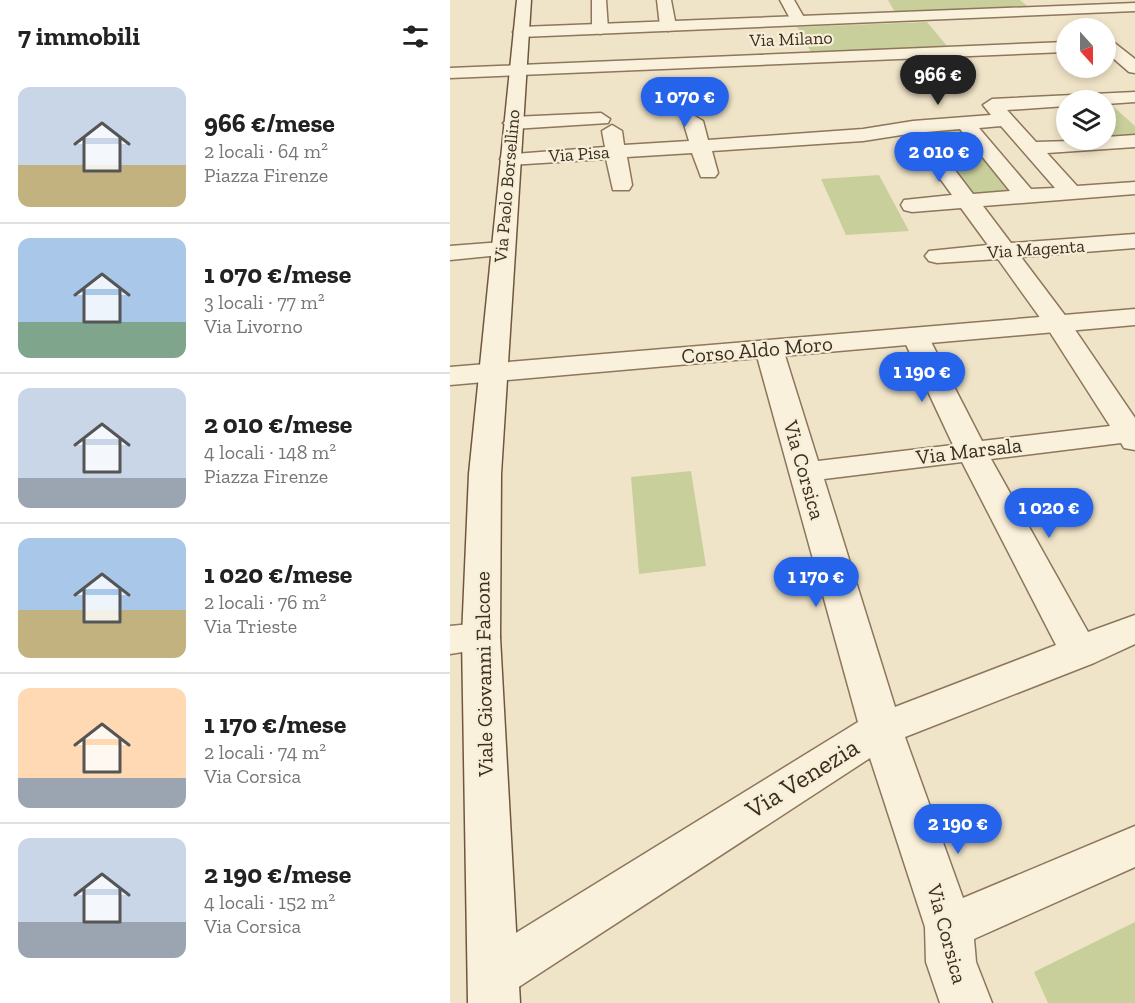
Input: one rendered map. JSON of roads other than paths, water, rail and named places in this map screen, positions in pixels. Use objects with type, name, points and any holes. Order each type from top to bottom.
[{"type":"street","name":"Via Paolo Borsellino","points":[[491,373],[524,0]]},
{"type":"street","points":[[599,0],[600,29]]},
{"type":"street","points":[[664,0],[668,26]]},
{"type":"street","points":[[787,0],[798,21]]},
{"type":"street","points":[[1051,0],[1073,18]]},
{"type":"street","points":[[521,32],[1135,7]]},
{"type":"street","name":"Via Milano","points":[[450,73],[1056,47]]},
{"type":"street","points":[[1116,53],[1135,68]]},
{"type":"street","points":[[1116,98],[1135,97]]},
{"type":"street","points":[[1056,101],[992,105],[1072,193]]},
{"type":"street","points":[[851,114],[873,152]]},
{"type":"street","points":[[513,123],[606,120],[616,151],[621,185]]},
{"type":"street","name":"Via Pisa","points":[[510,159],[863,135],[913,127],[1006,120]]},
{"type":"street","points":[[693,121],[708,172]]},
{"type":"street","points":[[965,123],[1026,197]]},
{"type":"street","points":[[913,127],[1058,324],[1133,435]]},
{"type":"street","points":[[1116,141],[1135,141]]},
{"type":"street","points":[[1031,148],[1056,145]]},
{"type":"street","points":[[912,206],[1072,193],[1126,178],[1098,150]]},
{"type":"street","name":"Via Magenta","points":[[937,256],[1135,241]]},
{"type":"street","points":[[450,253],[502,249]]},
{"type":"street","name":"Corso Aldo Moro","points":[[450,376],[1135,317]]},
{"type":"street","points":[[915,336],[971,450],[1080,652]]},
{"type":"street","name":"Via Corsica","points":[[769,349],[881,729],[949,927],[951,962],[966,1003]]},
{"type":"street","name":"Viale Giovanni Falcone","points":[[489,994],[465,638],[485,474],[491,373]]},
{"type":"street","name":"Via Marsala","points":[[804,472],[971,450],[1133,435]]},
{"type":"street","name":"Via Venezia","points":[[489,994],[881,729],[1135,629]]},
{"type":"street","points":[[949,927],[1135,846]]}]
